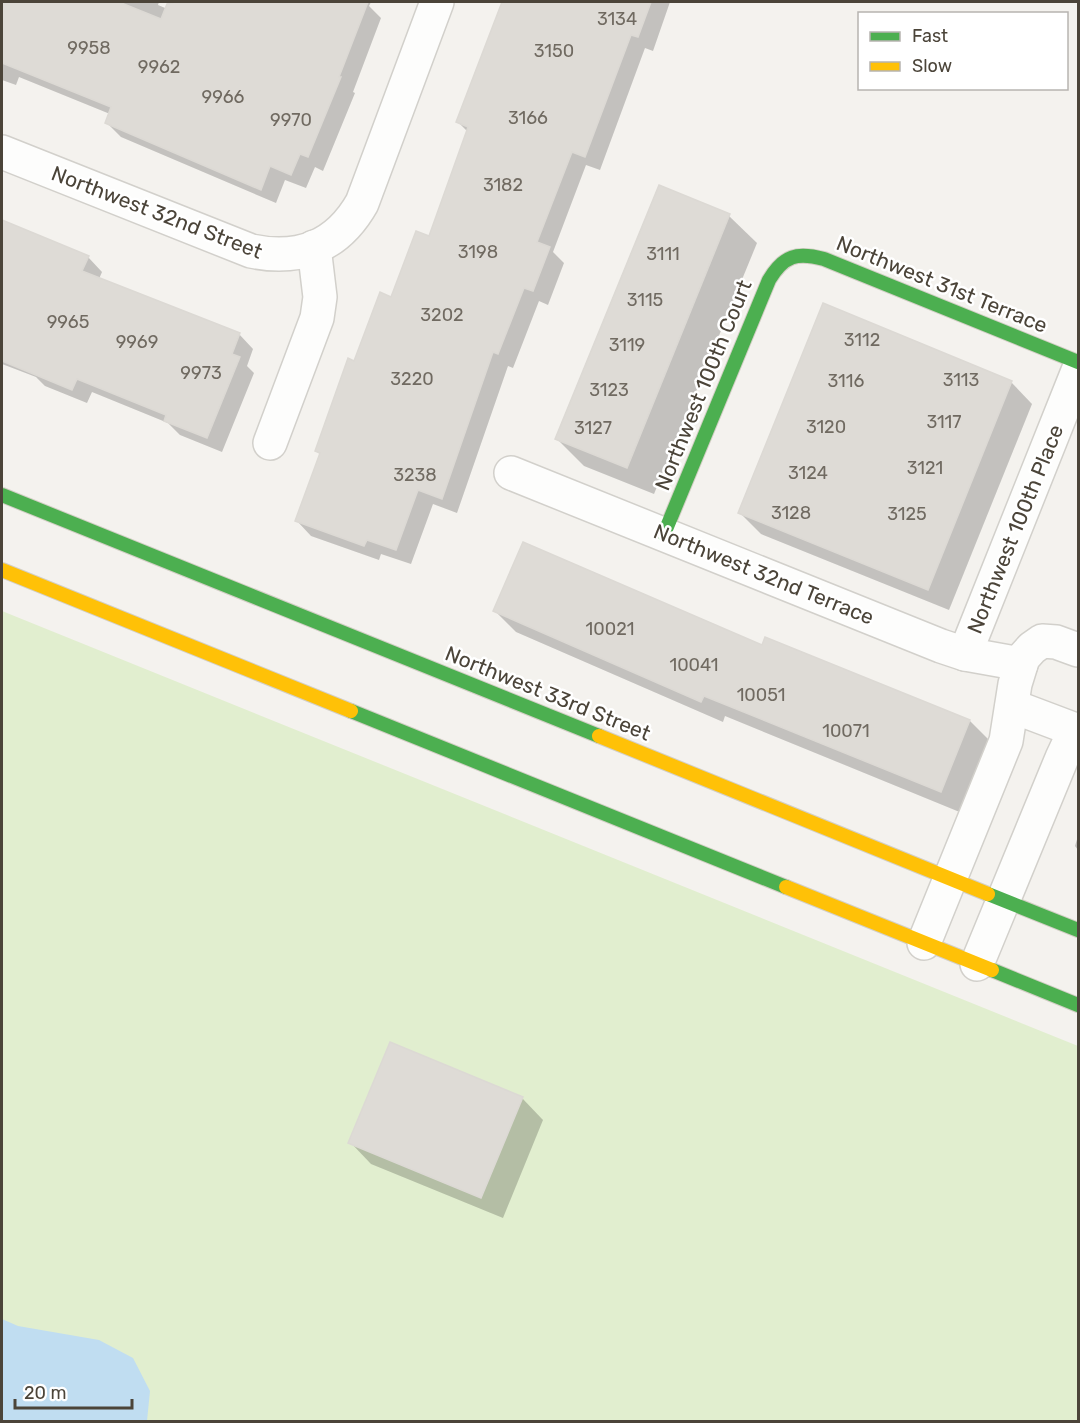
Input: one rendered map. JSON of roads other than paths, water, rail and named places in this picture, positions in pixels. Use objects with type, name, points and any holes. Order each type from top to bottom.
[{"type":"street","name":"Northwest 32nd Street","points":[[2,152],[251,251],[281,256],[295,254],[314,247],[339,233],[356,214],[437,2]]},
{"type":"street","points":[[270,443],[317,318],[320,297],[314,247]]},
{"type":"street","name":"Northwest 31st Terrace","points":[[788,257],[799,255],[824,259],[1078,362]]},
{"type":"street","name":"Northwest 100th Court","points":[[664,534],[769,280],[774,270],[788,257]]},
{"type":"street","name":"Northwest 100th Place","points":[[965,654],[1078,371]]},
{"type":"street","name":"Northwest 32nd Terrace","points":[[512,473],[941,646],[965,654],[1021,664]]},
{"type":"street","name":"Northwest 33rd Street","points":[[2,495],[1078,930]]},
{"type":"street","points":[[2,570],[1078,1005]]},
{"type":"street","points":[[924,943],[1006,741],[1021,664],[1032,648],[1042,641],[1056,642],[1078,650]]},
{"type":"street","points":[[977,964],[1062,758],[1078,731],[1012,706]]},
{"type":"water","points":[[2,1319],[18,1326],[99,1340],[133,1358],[150,1391],[147,1421],[2,1421]]}]
